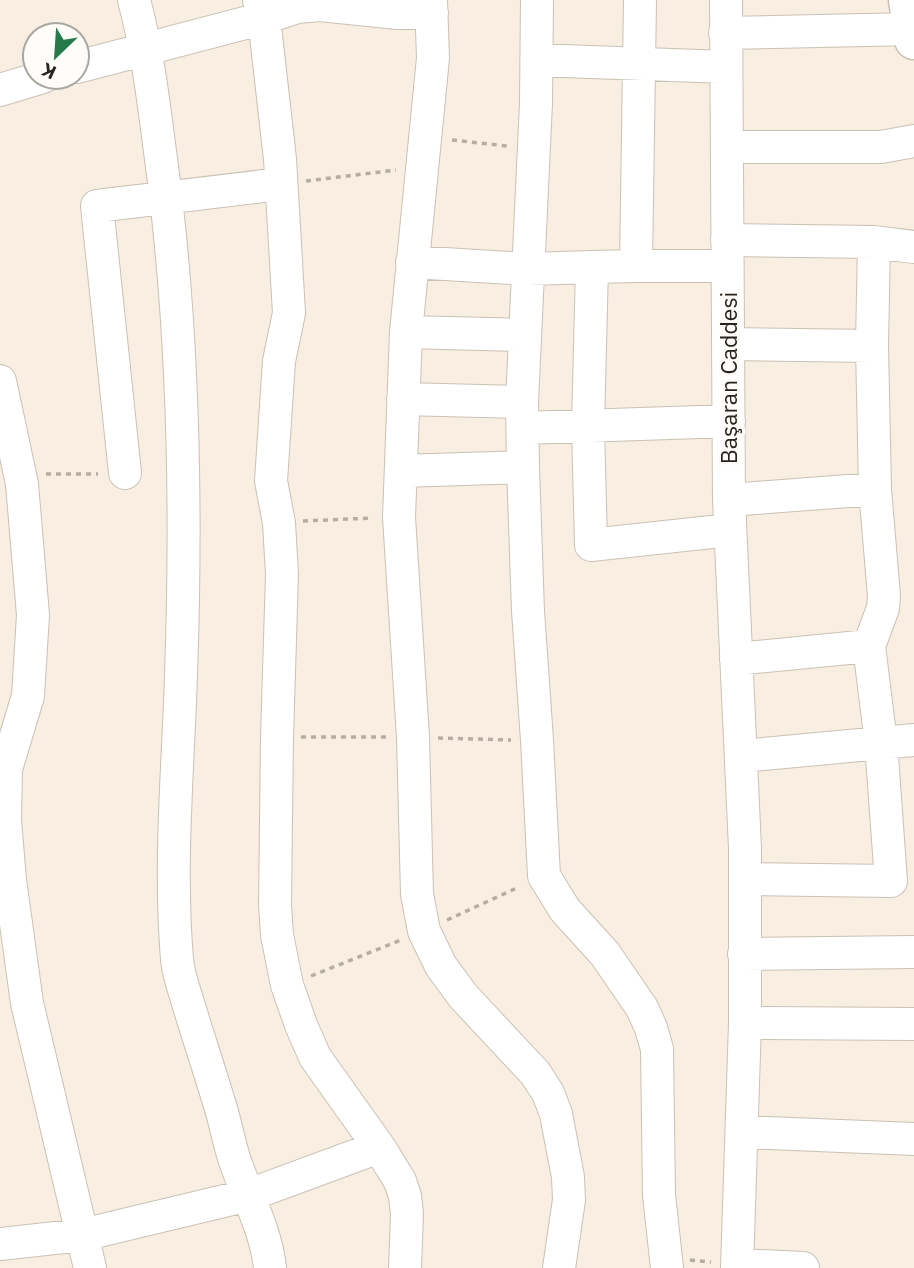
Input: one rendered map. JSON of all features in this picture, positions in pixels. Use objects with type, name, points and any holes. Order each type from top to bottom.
[{"type":"street","points":[[134,0],[145,48],[166,198],[175,300],[184,495],[181,676],[173,852],[177,964],[234,1159],[264,1238],[270,1268]]},
{"type":"street","points":[[537,0],[534,148],[522,415],[528,611],[544,876],[565,910],[605,954],[642,1008],[651,1028],[657,1049],[659,1195],[667,1263]]},
{"type":"street","points":[[636,266],[640,0]]},
{"type":"street","name":"Başaran Caddesi","points":[[726,0],[730,515],[745,879],[745,1023],[737,1266]]},
{"type":"street","points":[[91,63],[261,9],[320,5],[398,13],[432,7],[433,58],[406,332],[399,517],[413,737],[417,894],[424,931],[441,966],[463,996],[535,1073],[548,1093],[563,1143],[568,1177],[569,1200],[559,1268]]},
{"type":"street","points":[[261,9],[281,184],[289,313],[279,361],[271,481],[282,574],[277,724],[277,935],[287,985],[300,1026],[315,1057],[400,1181],[405,1196],[405,1268]]},
{"type":"street","points":[[725,33],[911,23]]},
{"type":"street","points":[[537,60],[725,66]]},
{"type":"street","points":[[0,90],[21,84]]},
{"type":"street","points":[[727,148],[881,146],[914,141]]},
{"type":"street","points":[[125,473],[97,206],[281,184]]},
{"type":"street","points":[[412,261],[528,269],[636,266],[727,253],[874,243],[914,247]]},
{"type":"street","points":[[745,879],[891,881],[881,743],[869,646],[883,608],[884,596],[875,489],[872,346],[874,243]]},
{"type":"street","points":[[592,267],[588,426],[591,545],[730,515],[875,489]]},
{"type":"street","points":[[406,332],[525,335]]},
{"type":"street","points":[[728,344],[872,346]]},
{"type":"street","points":[[0,382],[20,474],[33,615],[31,680],[10,715],[6,769],[6,901],[27,1003],[90,1268]]},
{"type":"street","points":[[403,399],[588,426],[729,421]]},
{"type":"street","points":[[401,471],[523,467]]},
{"type":"street","points":[[736,659],[869,646]]},
{"type":"street","points":[[742,756],[914,740]]},
{"type":"street","points":[[744,954],[914,952]]},
{"type":"street","points":[[745,1023],[914,1024]]},
{"type":"street","points":[[742,1132],[914,1139]]},
{"type":"street","points":[[0,1244],[82,1235],[249,1195],[379,1147]]},
{"type":"street","points":[[737,1266],[803,1268]]},
{"type":"path","points":[[281,184],[424,152],[534,148]]},
{"type":"path","points":[[20,474],[125,473]]},
{"type":"path","points":[[278,523],[399,517]]},
{"type":"path","points":[[667,1263],[737,1266]]}]
